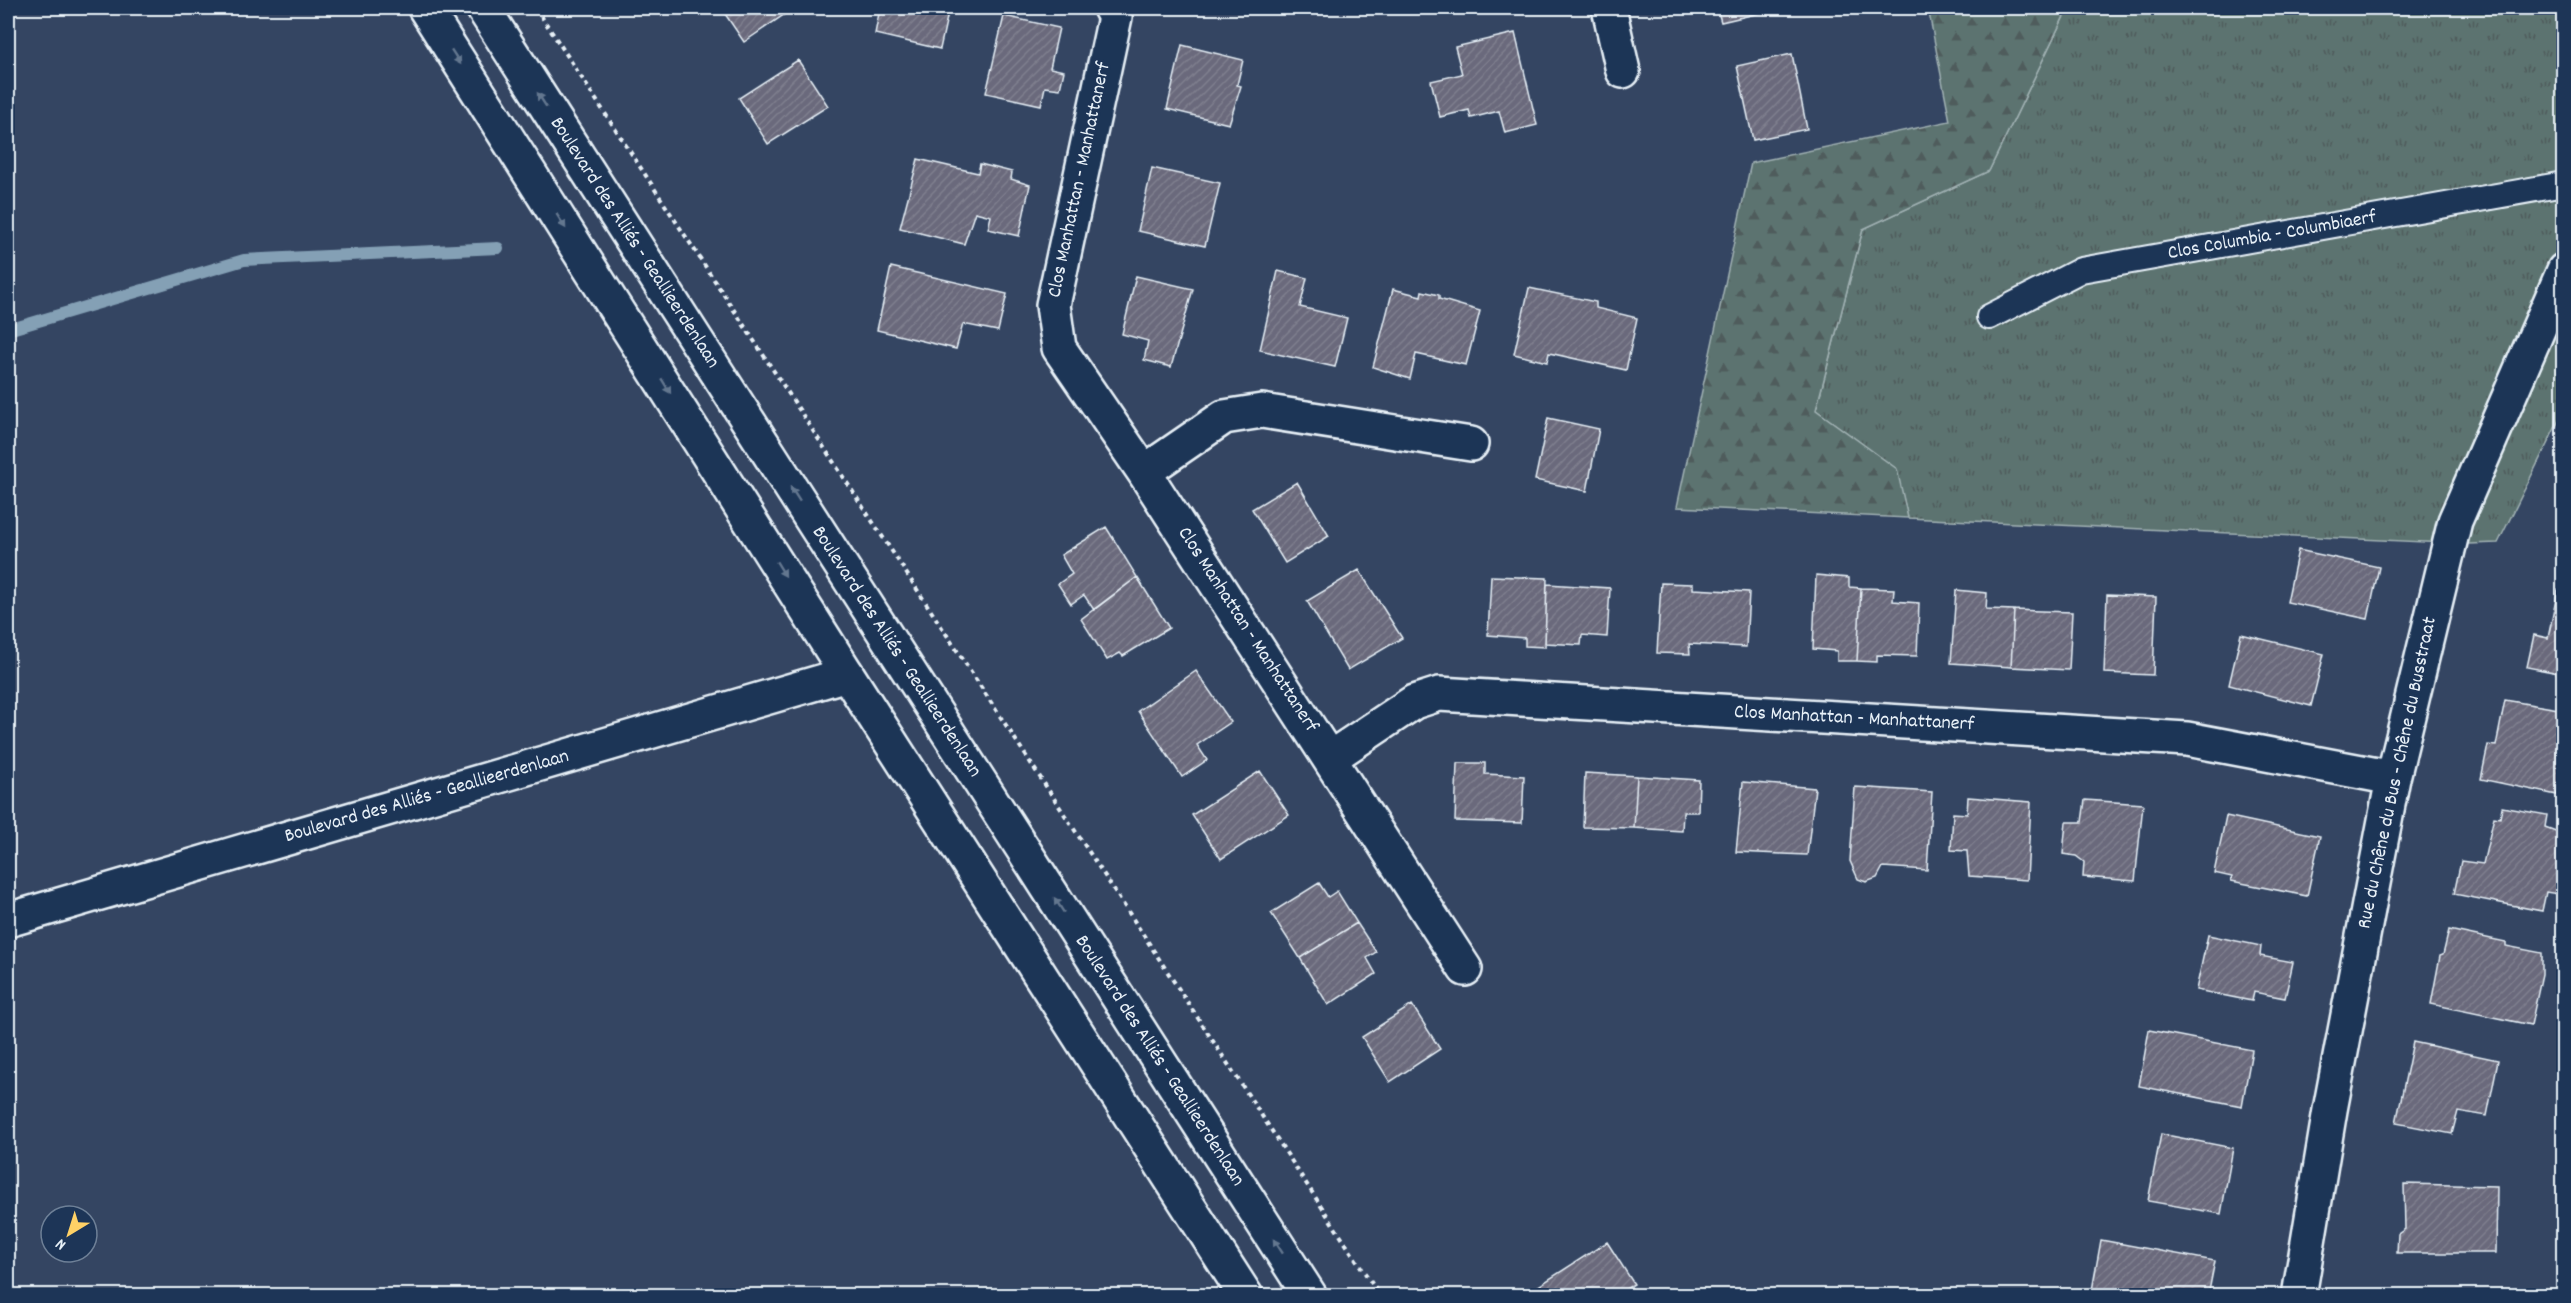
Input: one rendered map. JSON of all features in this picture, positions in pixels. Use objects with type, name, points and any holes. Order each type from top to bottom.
[{"type":"main road","points":[[425,8],[847,674],[1246,1296]]},
{"type":"main road","name":"Boulevard des Alliés - Geallieerdenlaan","points":[[483,8],[1310,1296]]},
{"type":"main road","name":"Clos Manhattan - Manhattanerf","points":[[1110,8],[1115,17],[1053,305],[1059,348],[1144,472],[1465,969]]},
{"type":"main road","points":[[1609,8],[1623,70]]},
{"type":"main road","name":"Rue du Chêne du Bus - Chêne du Busstraat","points":[[2299,1296],[2330,1110],[2393,778],[2456,521],[2564,270]]},
{"type":"main road","points":[[1144,472],[1224,417],[1262,411],[1471,444]]},
{"type":"main road","name":"Boulevard des Alliés - Geallieerdenlaan","points":[[8,920],[847,674]]},
{"type":"main road","name":"Clos Manhattan - Manhattanerf","points":[[1330,758],[1414,702],[1439,694],[2187,739],[2393,778]]},
{"type":"lane","name":"Clos Columbia - Columbiaerf","points":[[1989,317],[2081,270],[2564,184]]},
{"type":"path","points":[[536,8],[1380,1296]]},
{"type":"green space","points":[[1928,8],[2068,8],[1989,171],[1863,229],[1816,410],[1897,469],[1908,518],[1677,507],[1751,163],[1950,121]]},
{"type":"green space","points":[[2068,8],[2563,8],[2563,412],[2498,543],[2468,544],[1908,518],[1896,469],[1816,410],[1863,229],[1989,171]]},
{"type":"building","points":[[721,8],[781,8],[785,14],[744,42]]},
{"type":"building","points":[[880,8],[949,8],[940,49],[875,34]]},
{"type":"building","points":[[1717,8],[1781,8],[1721,22]]},
{"type":"building","points":[[1004,16],[1059,28],[1050,68],[1064,71],[1060,89],[1045,87],[1041,105],[986,93]]},
{"type":"building","points":[[1515,33],[1537,125],[1505,133],[1499,111],[1471,118],[1469,110],[1440,117],[1431,81],[1462,74],[1455,47]]},
{"type":"building","points":[[1182,45],[1243,60],[1237,85],[1241,86],[1229,124],[1167,109]]},
{"type":"building","points":[[1792,54],[1807,129],[1753,140],[1737,66]]},
{"type":"building","points":[[798,60],[828,106],[768,144],[739,98]]},
{"type":"building","points":[[918,159],[978,173],[980,164],[1012,172],[1011,179],[1030,185],[1019,236],[988,229],[991,216],[975,212],[964,244],[900,228]]},
{"type":"building","points":[[1152,168],[1220,183],[1205,246],[1138,231]]},
{"type":"building","points":[[891,267],[1007,294],[998,331],[963,324],[956,349],[877,330]]},
{"type":"building","points":[[1278,271],[1307,278],[1300,307],[1347,318],[1335,367],[1260,350]]},
{"type":"building","points":[[1136,276],[1193,289],[1171,367],[1144,360],[1148,341],[1122,334]]},
{"type":"building","points":[[1529,288],[1596,302],[1596,308],[1637,318],[1626,370],[1549,353],[1547,362],[1514,354]]},
{"type":"building","points":[[1393,289],[1421,296],[1422,291],[1439,295],[1439,299],[1480,311],[1466,365],[1416,354],[1410,379],[1373,367]]},
{"type":"building","points":[[1548,418],[1599,429],[1587,491],[1535,480]]},
{"type":"building","points":[[1297,482],[1329,536],[1285,563],[1252,509]]},
{"type":"building","points":[[1106,527],[1137,577],[1094,610],[1084,595],[1071,604],[1058,584],[1072,574],[1061,555]]},
{"type":"building","points":[[2298,550],[2379,567],[2368,619],[2287,602]]},
{"type":"building","points":[[1359,570],[1402,638],[1348,670],[1307,601]]},
{"type":"building","points":[[1816,575],[1849,578],[1849,587],[1861,588],[1857,661],[1837,661],[1837,651],[1813,649]]},
{"type":"building","points":[[1491,576],[1547,578],[1545,647],[1525,646],[1525,638],[1488,635]]},
{"type":"building","points":[[1137,577],[1169,628],[1123,656],[1120,653],[1107,660],[1081,619]]},
{"type":"building","points":[[1661,583],[1693,584],[1693,589],[1749,592],[1746,647],[1689,644],[1690,654],[1657,653]]},
{"type":"building","points":[[1547,584],[1610,588],[1607,637],[1582,635],[1581,645],[1545,643]]},
{"type":"building","points":[[1861,588],[1894,589],[1893,601],[1919,603],[1917,656],[1877,655],[1877,662],[1857,661]]},
{"type":"building","points":[[1956,590],[1987,593],[1986,609],[2014,610],[2011,667],[1951,663]]},
{"type":"building","points":[[2558,590],[2564,591],[2564,674],[2527,667],[2534,635],[2548,638]]},
{"type":"building","points":[[2107,595],[2156,597],[2153,675],[2104,673]]},
{"type":"building","points":[[2014,610],[2072,612],[2069,670],[2011,667]]},
{"type":"building","points":[[2241,634],[2324,654],[2311,706],[2229,685]]},
{"type":"building","points":[[1196,671],[1231,722],[1197,745],[1207,760],[1182,777],[1138,711]]},
{"type":"building","points":[[2505,700],[2564,710],[2564,746],[2561,760],[2564,759],[2564,767],[2557,795],[2481,779],[2488,745],[2496,746]]},
{"type":"building","points":[[1457,763],[1485,763],[1485,774],[1524,776],[1522,823],[1455,821]]},
{"type":"building","points":[[1260,771],[1289,815],[1221,859],[1192,815]]},
{"type":"building","points":[[1585,773],[1637,776],[1634,828],[1583,827]]},
{"type":"building","points":[[1637,776],[1699,780],[1698,812],[1683,812],[1682,831],[1634,828]]},
{"type":"building","points":[[1743,782],[1815,788],[1807,855],[1736,852]]},
{"type":"building","points":[[1855,787],[1932,792],[1927,870],[1883,867],[1877,878],[1866,882],[1858,879],[1850,861]]},
{"type":"building","points":[[1968,797],[2031,802],[2027,880],[1969,876],[1967,851],[1951,850],[1953,813],[1967,814]]},
{"type":"building","points":[[2085,800],[2143,804],[2135,881],[2083,877],[2084,862],[2076,856],[2063,854],[2066,822],[2082,822]]},
{"type":"building","points":[[2502,807],[2547,815],[2545,827],[2564,834],[2564,869],[2558,894],[2546,892],[2542,911],[2454,894],[2461,861],[2483,864],[2494,817],[2500,818]]},
{"type":"building","points":[[2226,816],[2320,836],[2307,896],[2231,881],[2232,877],[2214,873]]},
{"type":"building","points":[[1319,883],[1328,897],[1337,891],[1357,923],[1300,958],[1271,913]]},
{"type":"building","points":[[1357,923],[1376,952],[1367,958],[1376,974],[1328,1005],[1300,958]]},
{"type":"building","points":[[2449,930],[2506,942],[2506,946],[2542,953],[2542,974],[2531,1025],[2431,1004],[2440,956],[2443,955]]},
{"type":"building","points":[[2208,935],[2261,946],[2260,956],[2293,962],[2285,998],[2254,992],[2252,1001],[2196,990]]},
{"type":"building","points":[[1412,1005],[1440,1049],[1390,1082],[1362,1037]]},
{"type":"building","points":[[2149,1030],[2252,1050],[2242,1106],[2139,1086]]},
{"type":"building","points":[[2413,1042],[2498,1060],[2487,1116],[2458,1111],[2452,1134],[2396,1123]]},
{"type":"building","points":[[2161,1134],[2233,1148],[2221,1214],[2148,1201]]},
{"type":"building","points":[[2404,1184],[2497,1186],[2496,1253],[2397,1253],[2398,1234],[2405,1229]]},
{"type":"building","points":[[2101,1240],[2215,1261],[2208,1296],[2091,1296]]},
{"type":"building","points":[[1607,1242],[1634,1284],[1615,1296],[1523,1296]]},
{"type":"building","points":[[2480,1293],[2480,1296],[2410,1296],[2410,1294]]},
{"type":"waterway","points":[[8,330],[244,260],[498,248]]}]
